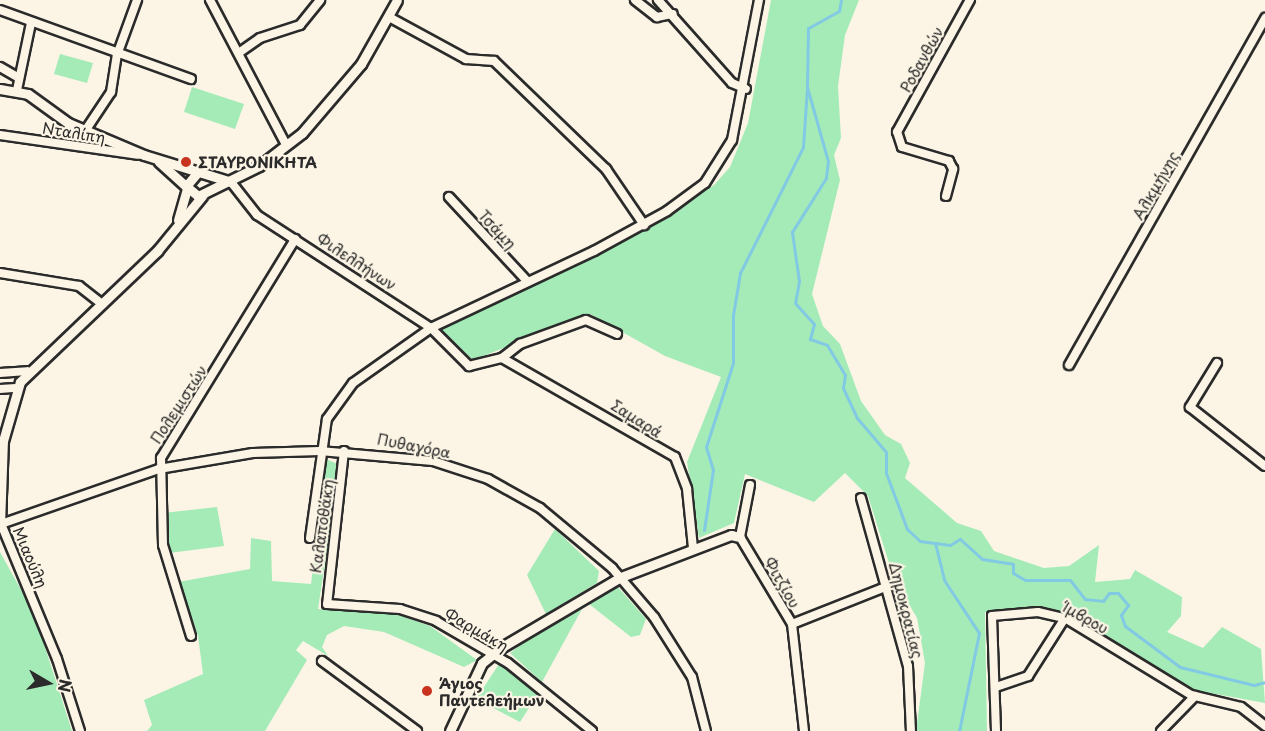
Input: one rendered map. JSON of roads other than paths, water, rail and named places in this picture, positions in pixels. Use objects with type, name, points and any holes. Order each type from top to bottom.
[{"type":"street","points":[[85,131],[111,92],[117,55],[137,0]]},
{"type":"street","points":[[210,0],[240,52],[286,145]]},
{"type":"street","points":[[240,52],[260,38],[300,25],[320,0]]},
{"type":"street","points":[[154,159],[186,188],[203,195],[231,182],[286,145],[340,92],[389,17],[397,0]]},
{"type":"street","points":[[635,0],[657,17],[673,15]]},
{"type":"street","points":[[658,0],[732,83],[746,89]]},
{"type":"street","points":[[310,538],[320,450],[327,419],[347,389],[431,328],[644,225],[687,198],[722,162],[746,89],[759,0]]},
{"type":"street","name":"Ροδανθών","points":[[945,196],[953,169],[949,161],[902,147],[897,132],[970,0]]},
{"type":"street","points":[[0,10],[117,55],[191,79]]},
{"type":"street","points":[[389,17],[466,59],[494,61],[606,169],[644,225]]},
{"type":"street","name":"Αλκμήνης","points":[[1069,365],[1265,18]]},
{"type":"street","points":[[17,90],[30,23]]},
{"type":"street","points":[[0,67],[19,78]]},
{"type":"street","points":[[0,89],[17,90],[85,131],[144,155],[231,182]]},
{"type":"street","name":"Νταλίπη","points":[[0,135],[144,155]]},
{"type":"street","points":[[177,222],[186,188],[201,174]]},
{"type":"street","points":[[0,389],[16,388],[27,371],[157,251],[177,222],[203,195],[209,185],[201,174]]},
{"type":"street","name":"Φιλελλήνων","points":[[231,182],[251,210],[431,328],[469,366],[502,358]]},
{"type":"street","name":"Τσάμη","points":[[449,197],[527,281]]},
{"type":"street","name":"Πολεμιστών","points":[[191,636],[163,545],[159,469],[166,443],[243,329],[295,239]]},
{"type":"street","points":[[0,273],[78,286],[101,303]]},
{"type":"street","points":[[502,358],[520,344],[586,320],[617,334]]},
{"type":"street","name":"Σαμαρά","points":[[502,358],[675,458],[687,489],[693,548]]},
{"type":"street","points":[[1217,363],[1190,407],[1265,466]]},
{"type":"street","points":[[0,373],[27,371]]},
{"type":"street","name":"Μιαούλη","points":[[16,388],[3,441],[1,524],[57,659],[80,731]]},
{"type":"street","name":"Πυθαγόρα","points":[[1,524],[159,469],[253,453],[320,450],[433,461],[488,479],[540,508],[621,577],[677,649],[698,693],[706,731]]},
{"type":"street","name":"Καλαποθάκη","points":[[327,604],[344,452]]},
{"type":"street","points":[[450,731],[471,681],[492,654],[621,577],[693,548],[740,537],[750,484]]},
{"type":"street","name":"Δημοκρατίας","points":[[861,498],[888,586],[908,666],[911,731]]},
{"type":"street","name":"Φιτζίου","points":[[740,537],[792,624],[804,731]]},
{"type":"street","points":[[792,624],[888,586]]},
{"type":"street","name":"Φαρμάκη","points":[[327,604],[400,609],[436,621],[492,654],[592,731]]},
{"type":"street","name":"Ίμβρου","points":[[996,731],[992,616],[1044,612],[1065,618],[1195,696],[1255,714]]},
{"type":"street","points":[[996,687],[1028,676],[1065,618]]},
{"type":"street","points":[[322,661],[417,731]]},
{"type":"street","points":[[1161,731],[1195,696]]},
{"type":"street","points":[[1265,712],[1255,714],[1265,726]]},
{"type":"waterway","points":[[841,0],[839,11],[808,28],[807,87],[828,161],[826,178],[792,232],[799,281],[795,303],[814,324],[810,339],[827,345],[845,375],[843,388],[857,418],[886,452],[886,473],[907,529],[920,541],[935,543],[944,580],[979,633],[959,731]]},
{"type":"waterway","points":[[704,530],[713,470],[706,447],[733,363],[733,315],[740,273],[803,147],[807,88]]},
{"type":"waterway","points":[[935,543],[950,545],[960,539],[982,559],[1013,564],[1013,573],[1025,580],[1070,580],[1085,599],[1103,601],[1109,593],[1118,593],[1128,605],[1121,615],[1125,626],[1180,667],[1254,685],[1265,682]]},
{"type":"place","name":"ΣΤΑΥΡΟΝΙΚΗΤΑ","points":[[186,162]]},
{"type":"place","name":"Άγιος Παντελεήμων","points":[[427,691]]}]
